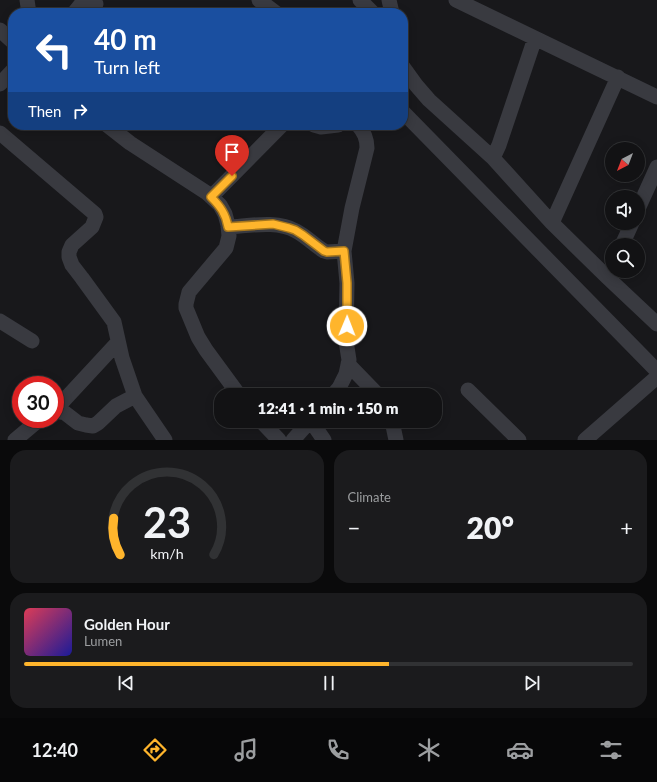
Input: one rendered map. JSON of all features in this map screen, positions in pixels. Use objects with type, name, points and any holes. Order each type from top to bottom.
[{"type":"street","points":[[259,0],[269,8]]},
{"type":"street","points":[[360,0],[368,8]]},
{"type":"street","points":[[456,0],[657,97]]},
{"type":"street","points":[[78,8],[82,3],[96,4]]},
{"type":"street","points":[[0,30],[8,37]]},
{"type":"street","points":[[493,158],[499,145],[535,38]]},
{"type":"street","points":[[408,74],[429,100],[493,158],[552,223],[605,268]]},
{"type":"street","points":[[0,84],[8,75]]},
{"type":"street","points":[[552,223],[618,77]]},
{"type":"street","points":[[408,117],[657,371]]},
{"type":"street","points":[[113,130],[130,143],[211,197],[220,205],[225,214],[229,236],[226,248],[188,292],[186,308],[202,344],[234,388]]},
{"type":"street","points":[[211,197],[277,130]]},
{"type":"street","points":[[339,388],[346,374],[349,360],[346,341],[347,283],[344,251],[352,208],[367,148],[367,139],[362,130]]},
{"type":"street","points":[[0,133],[95,214],[96,218],[92,227],[72,245],[69,252],[69,257],[75,269],[114,322],[122,358],[135,396],[165,440]]},
{"type":"street","points":[[645,194],[657,167]]},
{"type":"street","points":[[228,227],[273,224],[295,230],[324,251],[344,251]]},
{"type":"street","points":[[615,278],[657,324]]},
{"type":"street","points":[[0,321],[32,341]]},
{"type":"street","points":[[64,400],[118,342]]},
{"type":"street","points":[[348,364],[371,388]]},
{"type":"street","points":[[584,440],[657,377]]},
{"type":"street","points":[[468,390],[519,440]]},
{"type":"street","points":[[64,413],[78,423],[93,426],[116,406],[135,396]]},
{"type":"street","points":[[15,440],[29,428]]},
{"type":"street","points":[[268,428],[279,440]]},
{"type":"street","points":[[293,440],[304,428]]},
{"type":"street","points":[[315,428],[324,440]]},
{"type":"street","points":[[393,428],[396,440]]},
{"type":"route","points":[[232,176],[211,197],[220,205],[225,214],[228,227],[273,224],[295,230],[324,251],[344,251],[347,283],[347,326]]}]
